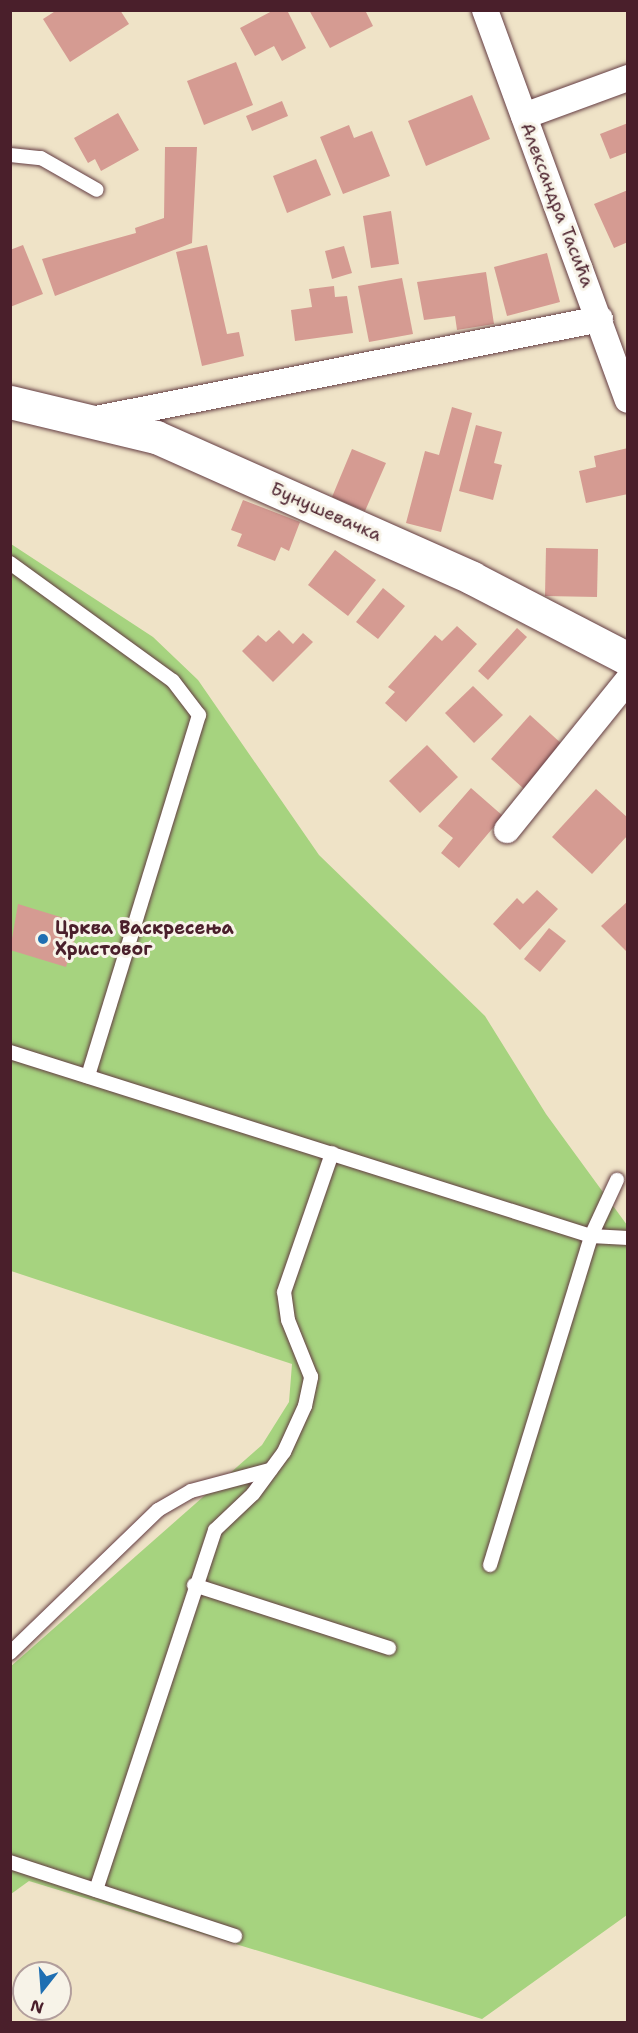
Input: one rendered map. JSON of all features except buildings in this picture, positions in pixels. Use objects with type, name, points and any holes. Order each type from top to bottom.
[{"type":"street","name":"Александра Тасића","points":[[485,10],[600,319],[627,400]]},
{"type":"street","points":[[524,116],[627,78]]},
{"type":"street","points":[[91,420],[600,319]]},
{"type":"street","name":"Бунушевачка","points":[[10,402],[156,437],[472,578],[627,659]]},
{"type":"street","points":[[507,830],[627,680]]},
{"type":"lane","points":[[10,155],[41,158],[97,190]]},
{"type":"lane","points":[[10,563],[173,681],[199,715],[88,1076]]},
{"type":"lane","points":[[10,1052],[591,1236],[627,1238]]},
{"type":"lane","points":[[96,1890],[194,1585],[215,1530],[270,1470],[305,1406],[310,1377],[288,1320],[284,1292],[332,1153]]},
{"type":"lane","points":[[490,1565],[591,1236],[617,1180]]},
{"type":"lane","points":[[10,1653],[158,1510],[191,1491],[270,1470]]},
{"type":"lane","points":[[194,1585],[389,1648]]},
{"type":"lane","points":[[10,1862],[235,1936]]},
{"type":"green space","points":[[11,544],[153,637],[198,680],[319,855],[485,1016],[546,1114],[627,1225],[627,1915],[482,2019],[29,1881],[11,1894],[10,1667],[262,1445],[289,1402],[292,1364],[11,1271]]},
{"type":"place","name":"Црква Васкресења Христовог","points":[[43,939]]}]
